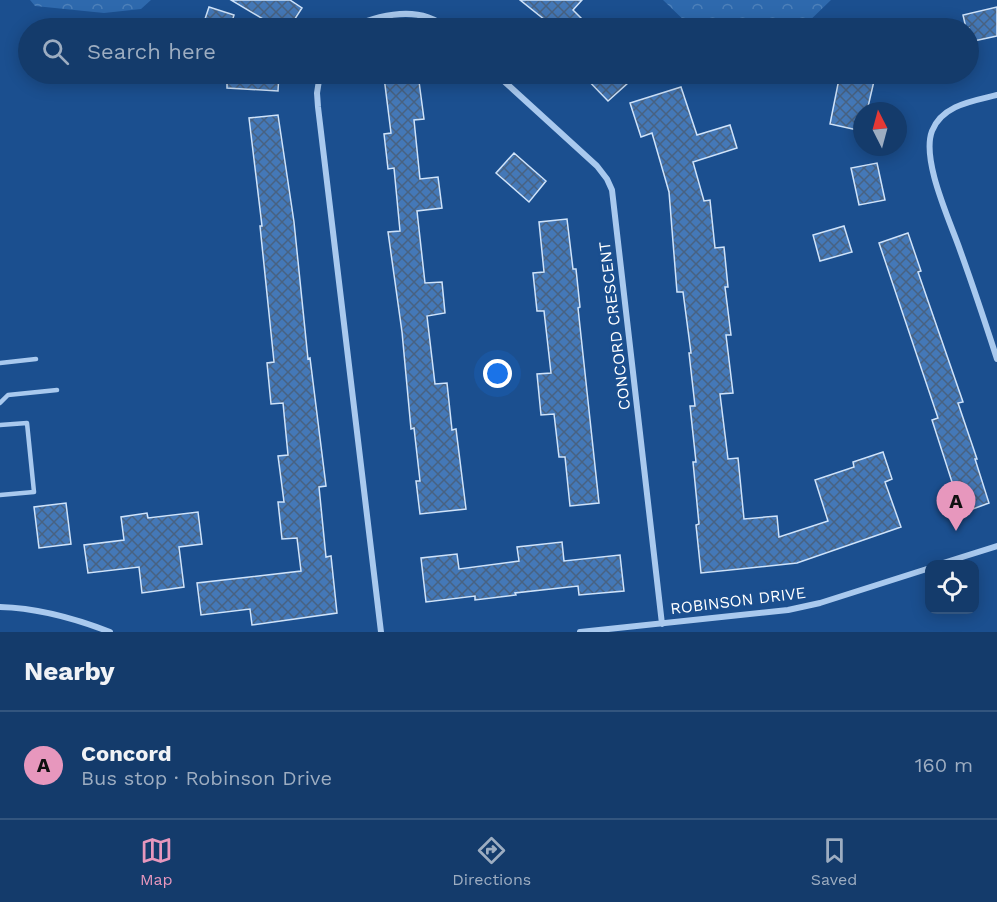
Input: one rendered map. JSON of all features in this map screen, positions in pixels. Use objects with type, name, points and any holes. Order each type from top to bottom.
[{"type":"street","points":[[377,18],[409,14],[429,18]]},
{"type":"street","points":[[318,84],[318,107],[381,632]]},
{"type":"street","name":"CONCORD CRESCENT","points":[[507,84],[597,166],[612,190],[662,624]]},
{"type":"street","points":[[997,95],[948,110],[932,131],[930,144],[931,160],[938,188],[997,358]]},
{"type":"street","points":[[953,560],[997,546]]},
{"type":"street","name":"ROBINSON DRIVE","points":[[580,632],[788,610],[820,603],[925,570]]},
{"type":"street","points":[[0,606],[47,612],[110,632]]},
{"type":"lane","points":[[0,363],[36,359]]},
{"type":"lane","points":[[0,403],[8,395],[57,390]]},
{"type":"lane","points":[[0,426],[27,423],[34,492],[0,495]]},
{"type":"green space","points":[[30,0],[151,0],[141,9],[104,13],[35,6]]},
{"type":"green space","points":[[663,0],[831,0],[812,18],[682,18]]},
{"type":"building","points":[[231,0],[290,0],[302,8],[296,18],[261,18]]},
{"type":"building","points":[[520,0],[582,0],[573,10],[581,18],[542,18]]},
{"type":"building","points":[[209,7],[234,15],[233,18],[205,18]]},
{"type":"building","points":[[997,7],[997,36],[979,40],[979,18],[964,18],[963,15]]},
{"type":"building","points":[[227,84],[278,84],[278,91],[227,88]]},
{"type":"building","points":[[385,84],[419,84],[424,119],[414,120],[420,179],[438,177],[442,208],[417,211],[425,283],[442,282],[445,313],[427,316],[435,384],[447,383],[452,430],[456,429],[466,509],[420,514],[416,481],[420,481],[414,428],[411,429],[402,332],[388,232],[400,231],[394,168],[388,169],[384,134],[391,133]]},
{"type":"building","points":[[592,84],[627,84],[608,101]]},
{"type":"building","points":[[838,84],[873,84],[869,102],[853,102],[853,129],[830,124]]},
{"type":"building","points":[[681,87],[697,135],[730,125],[737,148],[693,162],[704,201],[710,200],[715,248],[724,247],[728,287],[725,287],[731,335],[726,335],[733,393],[720,394],[728,459],[738,458],[744,519],[777,516],[779,537],[828,521],[815,480],[854,467],[853,462],[883,452],[892,479],[885,482],[901,527],[797,563],[701,573],[693,462],[696,462],[690,406],[695,406],[689,353],[691,353],[683,292],[677,292],[669,192],[652,133],[641,137],[630,103]]},
{"type":"building","points":[[278,115],[294,222],[308,359],[310,358],[326,486],[319,487],[326,557],[331,556],[337,613],[252,625],[250,609],[201,615],[197,583],[301,571],[297,538],[282,539],[278,502],[284,502],[278,456],[288,455],[283,403],[271,404],[267,363],[274,362],[260,226],[262,226],[249,118]]},
{"type":"building","points":[[514,153],[546,181],[529,202],[496,173]]},
{"type":"building","points":[[877,163],[885,200],[859,205],[851,168]]},
{"type":"building","points":[[567,219],[573,269],[576,269],[580,307],[578,308],[599,503],[570,506],[565,457],[559,457],[554,414],[541,415],[537,374],[551,373],[544,311],[537,311],[533,273],[544,272],[539,222]]},
{"type":"building","points":[[844,226],[852,252],[820,261],[813,235]]},
{"type":"building","points":[[908,233],[921,271],[918,272],[963,402],[958,403],[989,503],[962,513],[932,420],[938,418],[879,243]]},
{"type":"building","points":[[66,503],[71,544],[39,548],[34,507]]},
{"type":"building","points":[[198,512],[202,544],[179,547],[184,587],[142,593],[139,567],[88,573],[84,545],[124,540],[121,517],[147,513],[148,518]]},
{"type":"building","points":[[562,542],[564,561],[620,555],[624,591],[579,595],[578,586],[475,600],[475,596],[426,602],[421,558],[457,554],[459,569],[519,561],[517,547]]},
{"type":"place","name":"Concord","points":[[956,531]]}]
